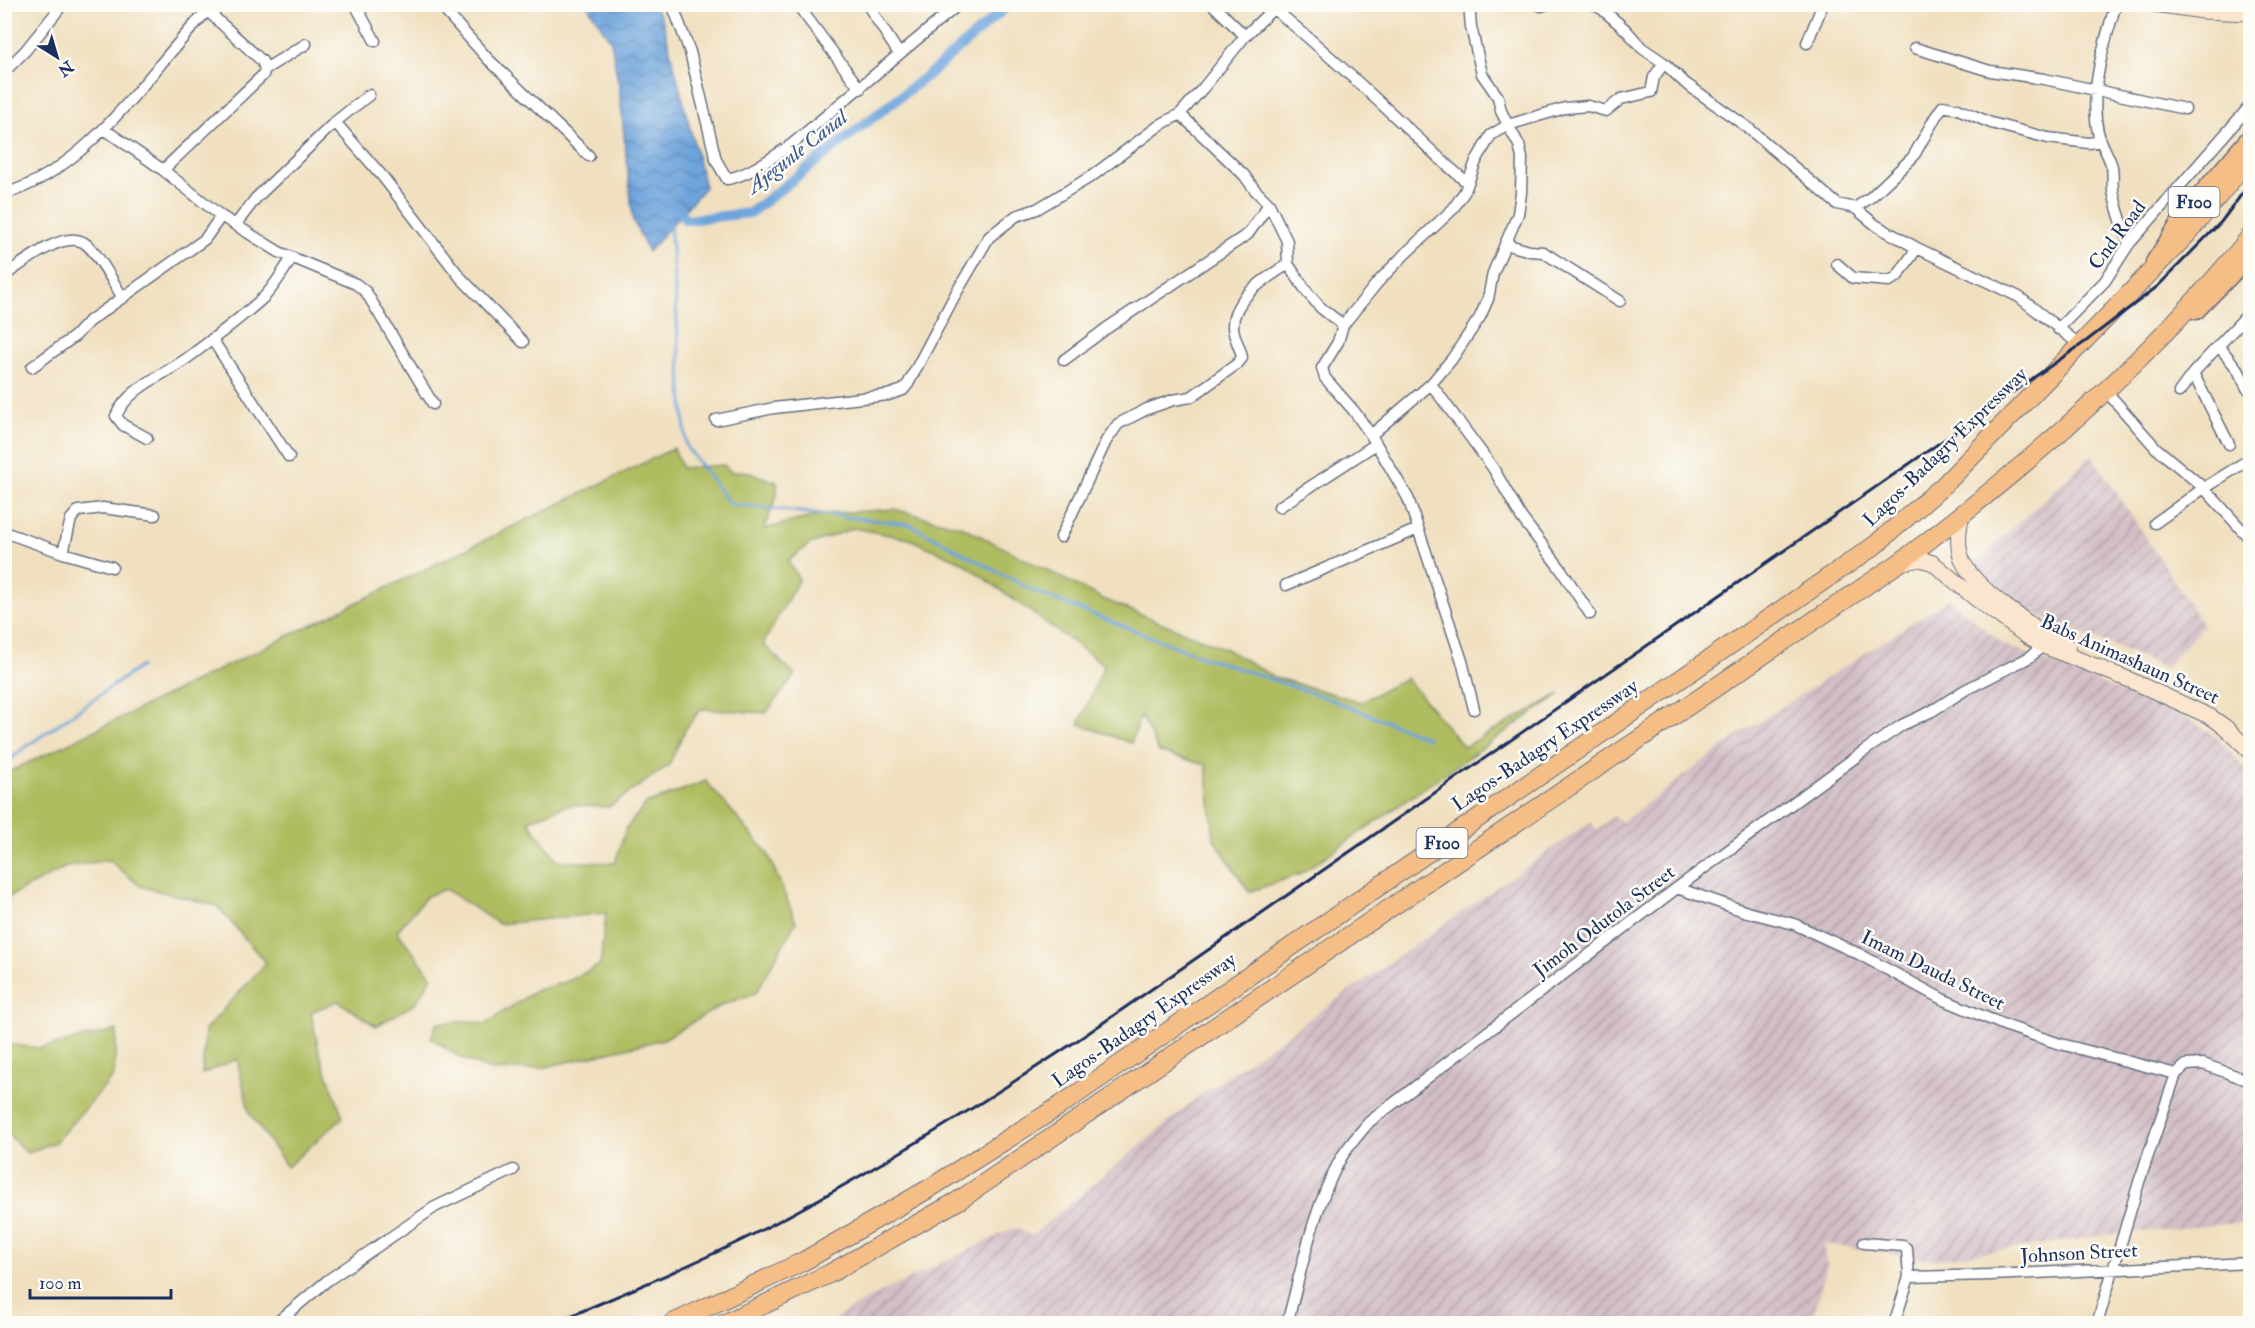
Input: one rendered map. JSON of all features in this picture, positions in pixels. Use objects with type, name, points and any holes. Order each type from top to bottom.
[{"type":"highway","name":"F100","points":[[2149,275],[2189,232],[2250,157]]},
{"type":"highway","name":"F100","points":[[723,1323],[829,1274],[961,1199],[1899,562],[2069,425],[2106,391],[2216,279],[2250,237]]},
{"type":"highway","name":"Lagos-Badagry Expressway","points":[[671,1323],[804,1261],[930,1188],[1058,1107],[1874,546],[1937,491],[2149,275]]},
{"type":"main road","points":[[2154,4],[2204,11],[2250,13]]},
{"type":"main road","name":"Lagos-Badagry Expressway","points":[[2149,275],[2156,257],[2190,207],[2250,137]]},
{"type":"main road","points":[[2146,352],[2183,324],[2250,256]]},
{"type":"main road","name":"Babs Animashaun Street","points":[[1962,513],[1959,548],[1967,570],[2047,642],[2198,702],[2230,720],[2250,740]]},
{"type":"main road","name":"Babs Animashaun Street","points":[[1899,562],[1921,559],[1933,563],[1975,598],[2047,642],[2211,717],[2250,751]]},
{"type":"street","points":[[5,70],[63,4]]},
{"type":"street","points":[[354,4],[375,40]]},
{"type":"street","points":[[443,4],[447,14],[488,59],[589,156]]},
{"type":"street","points":[[672,4],[690,52],[716,160],[727,179],[735,178],[791,145],[959,4]]},
{"type":"street","points":[[797,4],[860,89]]},
{"type":"street","points":[[867,4],[899,54]]},
{"type":"street","points":[[1212,4],[1245,36]]},
{"type":"street","points":[[1279,507],[1374,440],[1431,384],[1452,359],[1480,317],[1488,298],[1493,273],[1518,214],[1522,173],[1519,145],[1508,125],[1498,97],[1482,74],[1471,27],[1469,4]]},
{"type":"street","points":[[1537,4],[1541,6],[1549,4]]},
{"type":"street","points":[[1592,4],[1602,9],[1642,48],[1664,63],[1685,83],[1748,128],[1837,204],[1855,208],[1877,226],[1917,248],[2019,297],[2080,345]]},
{"type":"street","points":[[1807,43],[1823,4]]},
{"type":"street","points":[[2116,4],[2104,40],[2096,117],[2101,141],[2113,172],[2113,193],[2129,244]]},
{"type":"street","points":[[4,194],[44,176],[69,159],[104,129],[207,7],[262,61],[265,69],[263,75],[164,170]]},
{"type":"street","points":[[716,420],[774,408],[888,395],[903,390],[970,266],[989,237],[1016,216],[1037,209],[1092,176],[1160,125],[1180,114],[1245,36],[1276,7],[1405,125],[1446,167],[1468,183]]},
{"type":"street","points":[[265,69],[306,44]]},
{"type":"street","points":[[1915,48],[1990,71],[2044,79],[2185,109]]},
{"type":"street","points":[[1474,709],[1461,661],[1408,498],[1374,440],[1354,411],[1325,378],[1322,368],[1338,342],[1343,325],[1398,261],[1453,209],[1491,135],[1508,125],[1565,108],[1588,106],[1606,111],[1621,99],[1651,92],[1654,77],[1664,63]]},
{"type":"street","points":[[236,224],[256,198],[335,122],[369,95]]},
{"type":"street","points":[[1855,208],[1913,157],[1943,106],[1958,109],[1990,123],[2048,138],[2090,143],[2101,141]]},
{"type":"street","name":"Cnd Road","points":[[2058,329],[2105,281],[2129,244],[2250,106]]},
{"type":"street","points":[[1180,114],[1244,175],[1269,204],[1287,241],[1288,264],[1321,308],[1343,325]]},
{"type":"street","points":[[335,122],[383,177],[460,277],[523,342]]},
{"type":"street","points":[[104,129],[164,170],[222,216],[292,258],[357,284],[366,292],[433,404]]},
{"type":"street","points":[[1064,360],[1126,314],[1248,234],[1269,204]]},
{"type":"street","points":[[32,367],[75,336],[88,322],[204,239],[222,216]]},
{"type":"street","points":[[4,276],[48,246],[72,240],[82,242],[92,251],[123,298]]},
{"type":"street","points":[[1505,244],[1543,252],[1620,300]]},
{"type":"street","points":[[1837,264],[1853,278],[1889,280],[1897,277],[1917,248]]},
{"type":"street","points":[[147,438],[123,424],[116,416],[121,405],[149,382],[212,339],[264,297],[292,258]]},
{"type":"street","points":[[1062,537],[1106,441],[1118,424],[1147,409],[1173,400],[1191,397],[1237,364],[1242,358],[1233,326],[1236,310],[1262,281],[1288,264]]},
{"type":"street","points":[[2179,392],[2193,373],[2250,312]]},
{"type":"street","points":[[212,339],[289,457]]},
{"type":"street","points":[[2219,346],[2238,370],[2247,388]]},
{"type":"street","points":[[2193,373],[2229,444]]},
{"type":"street","points":[[1431,384],[1493,468],[1521,517],[1560,568],[1590,614]]},
{"type":"street","points":[[2106,391],[2156,448],[2204,489],[2250,539]]},
{"type":"street","points":[[2155,523],[2250,459]]},
{"type":"street","points":[[63,554],[71,519],[78,511],[103,508],[155,515]]},
{"type":"street","points":[[1286,585],[1418,530]]},
{"type":"street","points":[[4,532],[63,554],[112,567]]},
{"type":"street","name":"Jimoh Odutola Street","points":[[1287,1323],[1322,1201],[1342,1158],[1369,1122],[1677,888],[1864,751],[1902,725],[2030,657],[2047,642]]},
{"type":"street","name":"Imam Dauda Street","points":[[1677,888],[1747,912],[1794,924],[1859,954],[1942,999],[2004,1025],[2057,1043],[2176,1074]]},
{"type":"street","points":[[2097,1323],[2139,1182],[2176,1074],[2186,1065],[2203,1064],[2250,1081]]},
{"type":"street","points":[[275,1323],[328,1280],[435,1207],[513,1170]]},
{"type":"street","points":[[1864,1243],[1907,1248],[1909,1277],[1894,1323]]},
{"type":"street","name":"Johnson Street","points":[[1909,1277],[2250,1263]]},
{"type":"shaded area","points":[[2092,455],[2203,625],[2165,668],[2052,622],[2014,602],[1988,580],[1975,563]]},
{"type":"shaded area","points":[[1949,599],[2003,644],[2189,719],[2219,739],[2250,775],[2250,1222],[2106,1235],[1933,1260],[1823,1244],[1827,1266],[1811,1323],[827,1324],[866,1300],[1016,1227],[1031,1236],[1198,1097],[1590,822],[1598,830],[1613,816],[1622,822],[1733,739]]},
{"type":"green space","points":[[674,448],[682,468],[724,465],[731,472],[745,471],[777,482],[777,495],[764,529],[823,514],[894,509],[963,527],[1103,599],[1226,649],[1274,677],[1361,702],[1406,678],[1464,747],[1560,694],[1300,874],[1249,892],[1214,839],[1206,765],[1159,752],[1141,716],[1131,743],[1079,724],[1104,665],[962,562],[909,539],[854,528],[810,544],[788,561],[799,579],[763,644],[795,675],[766,713],[701,709],[686,728],[669,765],[609,807],[567,805],[528,821],[558,861],[615,863],[626,828],[646,804],[706,781],[768,854],[796,922],[756,993],[722,1005],[664,1039],[542,1068],[493,1071],[461,1058],[431,1038],[437,1023],[471,1021],[485,1024],[535,991],[568,981],[600,965],[606,913],[499,924],[445,889],[427,896],[397,931],[432,977],[415,1004],[376,1026],[338,1001],[311,1012],[319,1052],[343,1117],[287,1167],[249,1112],[237,1059],[202,1074],[205,1030],[266,963],[217,906],[140,886],[109,860],[66,867],[5,899],[5,774]]},
{"type":"green space","points":[[117,1030],[114,1076],[55,1142],[27,1153],[5,1131],[5,1044],[40,1048]]},
{"type":"water","points":[[587,5],[654,5],[663,22],[705,187],[648,252],[633,220],[619,87],[611,41]]},
{"type":"waterway","name":"Ajegunle Canal","points":[[672,203],[686,220],[750,213],[933,71],[1010,4]]},
{"type":"waterway","points":[[670,223],[686,446],[730,504],[909,524],[1035,592],[1198,655],[1327,698],[1428,738]]},
{"type":"waterway","points":[[4,764],[141,666]]},
{"type":"railway","points":[[552,1324],[703,1259],[795,1212],[921,1140],[1084,1036],[2085,342],[2158,286],[2221,222],[2250,183]]}]
